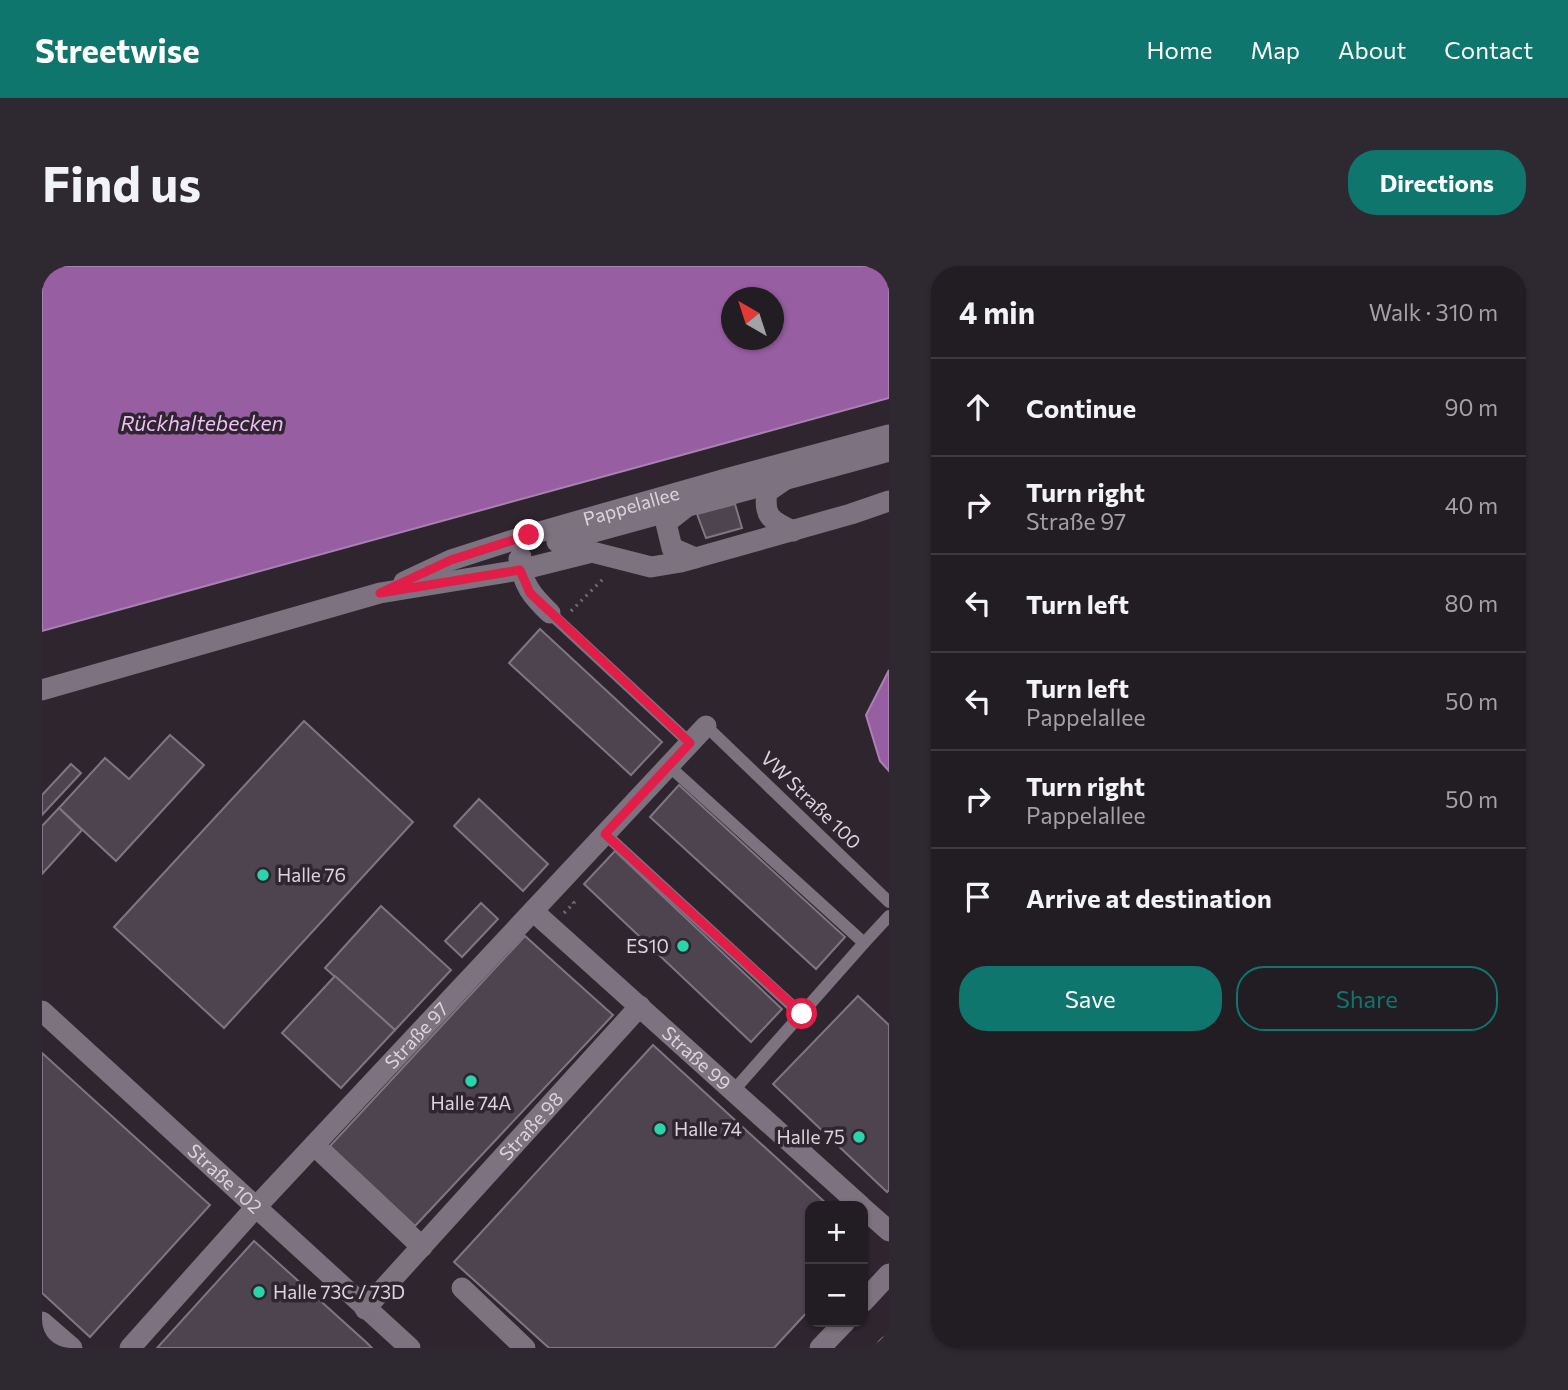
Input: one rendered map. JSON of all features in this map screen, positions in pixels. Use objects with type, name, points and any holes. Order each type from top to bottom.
[{"type":"street","name":"Pappelallee","points":[[380,593],[451,560],[503,543],[889,435]]},
{"type":"street","points":[[550,613],[530,593],[520,570],[519,559],[529,550],[889,451]]},
{"type":"street","points":[[785,480],[767,492],[765,506],[773,521],[793,531]]},
{"type":"street","name":"Pappelallee","points":[[42,690],[380,593],[520,570],[592,552],[651,567],[793,531],[889,501]]},
{"type":"street","points":[[686,507],[666,523],[672,548],[695,558]]},
{"type":"street","name":"Straße 97","points":[[130,1348],[256,1207],[706,726]]},
{"type":"street","name":"Straße 99","points":[[533,911],[855,1201]]},
{"type":"street","name":"Straße 98","points":[[365,1309],[639,1006]]},
{"type":"street","name":"Straße 102","points":[[42,1011],[410,1348]]},
{"type":"street","points":[[314,1145],[422,1247]]},
{"type":"street","name":"Straße 99","points":[[868,1212],[889,1231]]},
{"type":"street","points":[[868,1297],[889,1274]]},
{"type":"street","points":[[462,1288],[525,1348]]},
{"type":"street","points":[[42,1322],[72,1348]]},
{"type":"street","points":[[820,1348],[840,1327]]},
{"type":"lane","points":[[550,613],[690,743]]},
{"type":"lane","name":"VW Straße 100","points":[[706,726],[889,902]]},
{"type":"lane","points":[[669,766],[864,943]]},
{"type":"lane","points":[[605,834],[802,1014]]},
{"type":"lane","points":[[734,1090],[889,916]]},
{"type":"water","name":"Rückhaltebecken","points":[[42,266],[889,266],[889,398],[42,631]]},
{"type":"water","points":[[889,670],[889,771],[880,761],[866,715]]},
{"type":"building","points":[[735,504],[742,528],[706,538],[697,514]]},
{"type":"building","points":[[540,629],[662,742],[631,775],[509,663]]},
{"type":"building","name":"Halle 76","points":[[304,721],[413,822],[224,1028],[114,927]]},
{"type":"building","points":[[170,735],[204,765],[116,861],[59,808],[105,758],[129,779]]},
{"type":"building","points":[[71,764],[81,773],[42,815],[42,795]]},
{"type":"building","points":[[679,785],[845,937],[816,969],[650,817]]},
{"type":"building","points":[[479,799],[548,864],[523,891],[454,826]]},
{"type":"building","points":[[59,808],[82,830],[42,874],[42,826]]},
{"type":"building","name":"ES10","points":[[615,851],[782,1009],[751,1042],[584,884]]},
{"type":"building","points":[[481,903],[498,919],[462,957],[445,941]]},
{"type":"building","points":[[381,906],[451,970],[395,1030],[325,968]]},
{"type":"building","name":"Halle 74A","points":[[525,936],[613,1015],[415,1226],[330,1146]]},
{"type":"building","points":[[335,976],[395,1030],[341,1088],[282,1033]]},
{"type":"building","name":"Halle 75","points":[[858,996],[889,1025],[887,1192],[773,1084]]},
{"type":"building","name":"Halle 74","points":[[653,1045],[824,1201],[805,1201],[805,1314],[774,1348],[549,1348],[454,1262]]},
{"type":"building","points":[[42,1053],[210,1205],[90,1337],[42,1293]]},
{"type":"building","name":"Halle 73C / 73D","points":[[254,1241],[366,1342],[372,1348],[157,1348]]},
{"type":"place","name":"Halle 76","points":[[263,875]]},
{"type":"place","name":"ES10","points":[[683,946]]},
{"type":"place","name":"Halle 74A","points":[[471,1081]]},
{"type":"place","name":"Halle 74","points":[[660,1129]]},
{"type":"place","name":"Halle 75","points":[[859,1137]]},
{"type":"place","name":"Halle 73C / 73D","points":[[259,1292]]},
{"type":"route","points":[[529,535],[451,560],[380,593],[520,570],[530,593],[690,743],[605,834],[802,1014]]}]
